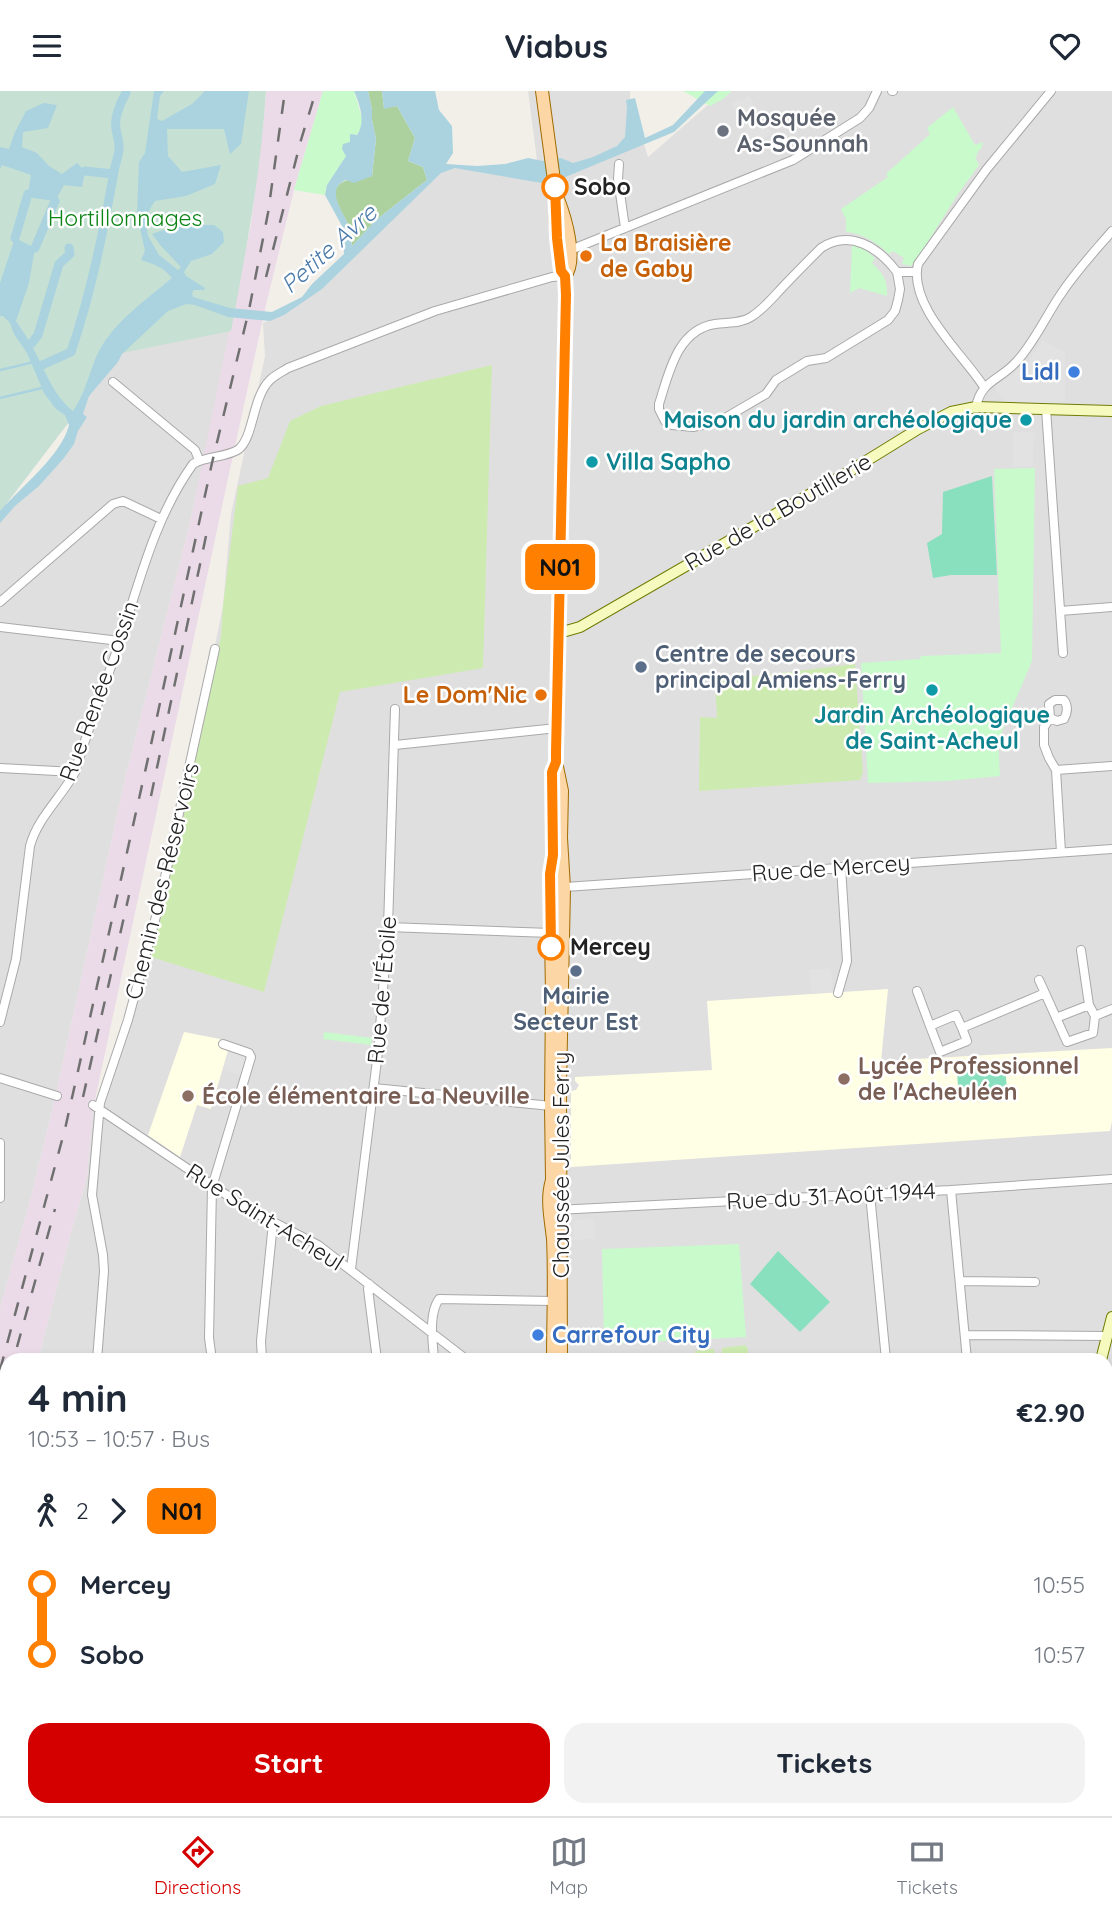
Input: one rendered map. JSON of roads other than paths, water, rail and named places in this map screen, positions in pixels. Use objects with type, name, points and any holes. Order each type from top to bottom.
[{"type":"main road","name":"Chaussée Jules Ferry","points":[[541,91],[556,195],[563,211],[565,251],[561,271],[565,276],[565,334],[556,762],[562,791],[561,838],[551,933],[550,1187],[555,1210]]},
{"type":"main road","name":"Chaussée Jules Ferry","points":[[557,888],[561,1007],[555,1210],[561,1353]]},
{"type":"main road","points":[[552,1353],[552,1239],[555,1210]]},
{"type":"street","points":[[565,251],[793,160],[860,118],[869,108],[877,91]]},
{"type":"street","points":[[984,387],[923,305],[916,272],[918,264],[986,170],[1051,91]]},
{"type":"street","points":[[619,164],[618,179],[625,228]]},
{"type":"street","points":[[976,407],[978,395],[984,387],[1018,360],[1063,291],[1112,231]]},
{"type":"street","points":[[848,239],[858,241],[889,262],[897,272],[900,289],[895,311],[877,328],[826,358],[807,361],[776,380],[766,394],[720,421],[693,427],[672,425],[665,421],[659,404],[678,349],[685,340],[702,327],[740,322],[751,317],[830,242],[848,239]]},
{"type":"street","points":[[897,272],[916,272]]},
{"type":"street","points":[[113,383],[195,450],[202,459],[234,452],[243,444],[264,389],[270,380],[288,368],[435,311],[545,279],[565,276]]},
{"type":"street","name":"Rue de la Boutillerie","points":[[559,633],[580,627],[940,417],[963,408],[976,407],[1112,411]]},
{"type":"street","points":[[1046,409],[1063,653]]},
{"type":"street","name":"Rue Renée Cossin","points":[[0,1022],[16,959],[33,835],[75,772],[146,556],[161,519],[187,472],[193,464],[202,459]]},
{"type":"street","points":[[0,602],[113,504],[123,501],[161,519]]},
{"type":"street","points":[[1060,611],[1112,607]]},
{"type":"street","points":[[0,627],[120,641]]},
{"type":"street","name":"Chemin des Réservoirs","points":[[98,1353],[104,1271],[92,1195],[96,1108],[128,1020],[158,909],[215,649]]},
{"type":"street","name":"Rue de l'Étoile","points":[[351,1269],[374,1088],[388,927],[395,709]]},
{"type":"street","points":[[1050,718],[1044,727],[1044,745],[1056,770],[1061,852]]},
{"type":"street","points":[[394,745],[557,728]]},
{"type":"street","points":[[1056,770],[1112,766]]},
{"type":"street","points":[[0,768],[75,772]]},
{"type":"street","name":"Rue de Mercey","points":[[557,888],[1112,849]]},
{"type":"street","points":[[838,993],[847,961],[841,867]]},
{"type":"street","points":[[388,927],[551,933]]},
{"type":"street","points":[[1039,980],[1067,1042],[1093,1033],[1095,1016],[1089,1005],[1082,950]]},
{"type":"street","points":[[917,991],[930,1026],[940,1052],[967,1041],[956,1015],[930,1026]]},
{"type":"street","points":[[962,1028],[1045,993]]},
{"type":"street","points":[[1056,1018],[1089,1005]]},
{"type":"street","points":[[1095,1016],[1112,1009]]},
{"type":"street","points":[[211,1353],[209,1338],[212,1187],[251,1057],[248,1053],[223,1044]]},
{"type":"street","points":[[0,1078],[57,1096]]},
{"type":"street","points":[[374,1088],[551,1106]]},
{"type":"street","name":"Rue Saint-Acheul","points":[[96,1108],[212,1187],[273,1223],[318,1245],[458,1353]]},
{"type":"street","points":[[0,1143],[0,1198]]},
{"type":"street","name":"Rue du 31 Août 1944","points":[[555,1210],[1112,1179]]},
{"type":"street","points":[[951,1190],[966,1353]]},
{"type":"street","points":[[870,1194],[886,1353]]},
{"type":"street","points":[[262,1353],[273,1223]]},
{"type":"street","points":[[960,1282],[1035,1282]]},
{"type":"street","points":[[369,1284],[376,1353]]},
{"type":"street","points":[[434,1353],[435,1306],[439,1299],[553,1301]]},
{"type":"street","points":[[1103,1353],[1112,1317]]},
{"type":"street","points":[[965,1335],[1107,1336]]},
{"type":"water","points":[[154,91],[164,91],[160,96],[157,119],[162,121],[192,104],[205,91],[249,91],[241,144],[230,154],[224,129],[167,129],[168,156],[182,172],[221,165],[215,184],[186,196],[155,201],[145,217],[148,236],[159,255],[178,270],[181,267],[152,234],[172,227],[193,225],[214,225],[223,232],[224,242],[212,254],[191,261],[184,272],[205,288],[194,290],[193,297],[230,308],[272,312],[302,297],[344,254],[342,226],[325,195],[327,185],[346,156],[342,149],[343,144],[350,142],[350,134],[357,135],[360,130],[361,113],[354,91],[368,91],[376,139],[372,176],[354,183],[346,180],[337,189],[337,200],[349,227],[352,246],[376,220],[427,180],[423,167],[408,161],[415,138],[397,106],[384,109],[382,91],[435,91],[439,110],[452,126],[453,153],[446,164],[477,166],[505,164],[528,158],[543,161],[561,158],[573,163],[593,157],[617,146],[625,137],[626,100],[635,98],[645,138],[673,125],[705,91],[718,91],[674,132],[563,178],[542,183],[455,168],[441,173],[322,289],[284,315],[270,321],[228,317],[186,304],[168,311],[122,354],[89,396],[83,414],[87,417],[64,458],[0,523],[0,511],[58,448],[69,425],[65,415],[56,409],[44,393],[27,353],[10,323],[0,316],[0,283],[15,238],[35,248],[29,283],[16,321],[55,390],[73,411],[106,340],[132,311],[172,278],[158,266],[141,260],[145,251],[137,214],[139,162],[145,153]]},
{"type":"water","points":[[44,103],[57,105],[48,128],[23,132],[22,147],[37,153],[49,166],[62,174],[77,163],[85,171],[82,187],[64,185],[55,201],[33,198],[28,194],[31,175],[2,165],[0,169],[0,147],[9,149],[26,111]]},
{"type":"waterway","points":[[40,366],[71,352],[85,308],[119,153],[117,115],[126,93]]},
{"type":"waterway","points":[[85,171],[113,174]]},
{"type":"waterway","points":[[15,238],[28,194]]},
{"type":"waterway","points":[[35,248],[55,201]]},
{"type":"waterway","points":[[27,345],[38,335],[59,264],[70,254],[69,248]]},
{"type":"waterway","points":[[0,370],[34,362]]},
{"type":"waterway","points":[[0,398],[46,387]]},
{"type":"railway","points":[[5,1353],[65,1129],[212,463],[249,310],[268,213],[285,91]]},
{"type":"railway","points":[[266,277],[316,91]]},
{"type":"railway","points":[[151,796],[206,536]]},
{"type":"railway","points":[[83,1097],[129,895]]},
{"type":"railway","points":[[17,1347],[55,1209]]},
{"type":"place","name":"Mosquée As-Sounnah","points":[[723,131]]},
{"type":"place","name":"Sobo","points":[[555,187]]},
{"type":"place","name":"La Braisière de Gaby","points":[[586,256]]},
{"type":"place","name":"Lidl","points":[[1074,372]]},
{"type":"place","name":"Maison du jardin archéologique","points":[[1026,420]]},
{"type":"place","name":"Villa Sapho","points":[[592,462]]},
{"type":"place","name":"Centre de secours principal Amiens-Ferry","points":[[641,667]]},
{"type":"place","name":"Jardin Archéologique de Saint-Acheul","points":[[932,690]]},
{"type":"place","name":"Le Dom'Nic","points":[[541,695]]},
{"type":"place","name":"Mercey","points":[[551,947]]},
{"type":"place","name":"Mairie Secteur Est","points":[[576,971]]},
{"type":"place","name":"Lycée Professionnel de l'Acheuléen","points":[[844,1079]]},
{"type":"place","name":"École élémentaire La Neuville","points":[[188,1096]]},
{"type":"place","name":"Carrefour City","points":[[538,1335]]},
{"type":"park label","name":"Hortillonnages","points":[[125,218]]},
{"type":"water label","name":"Petite Avre","points":[[329,249]]}]
